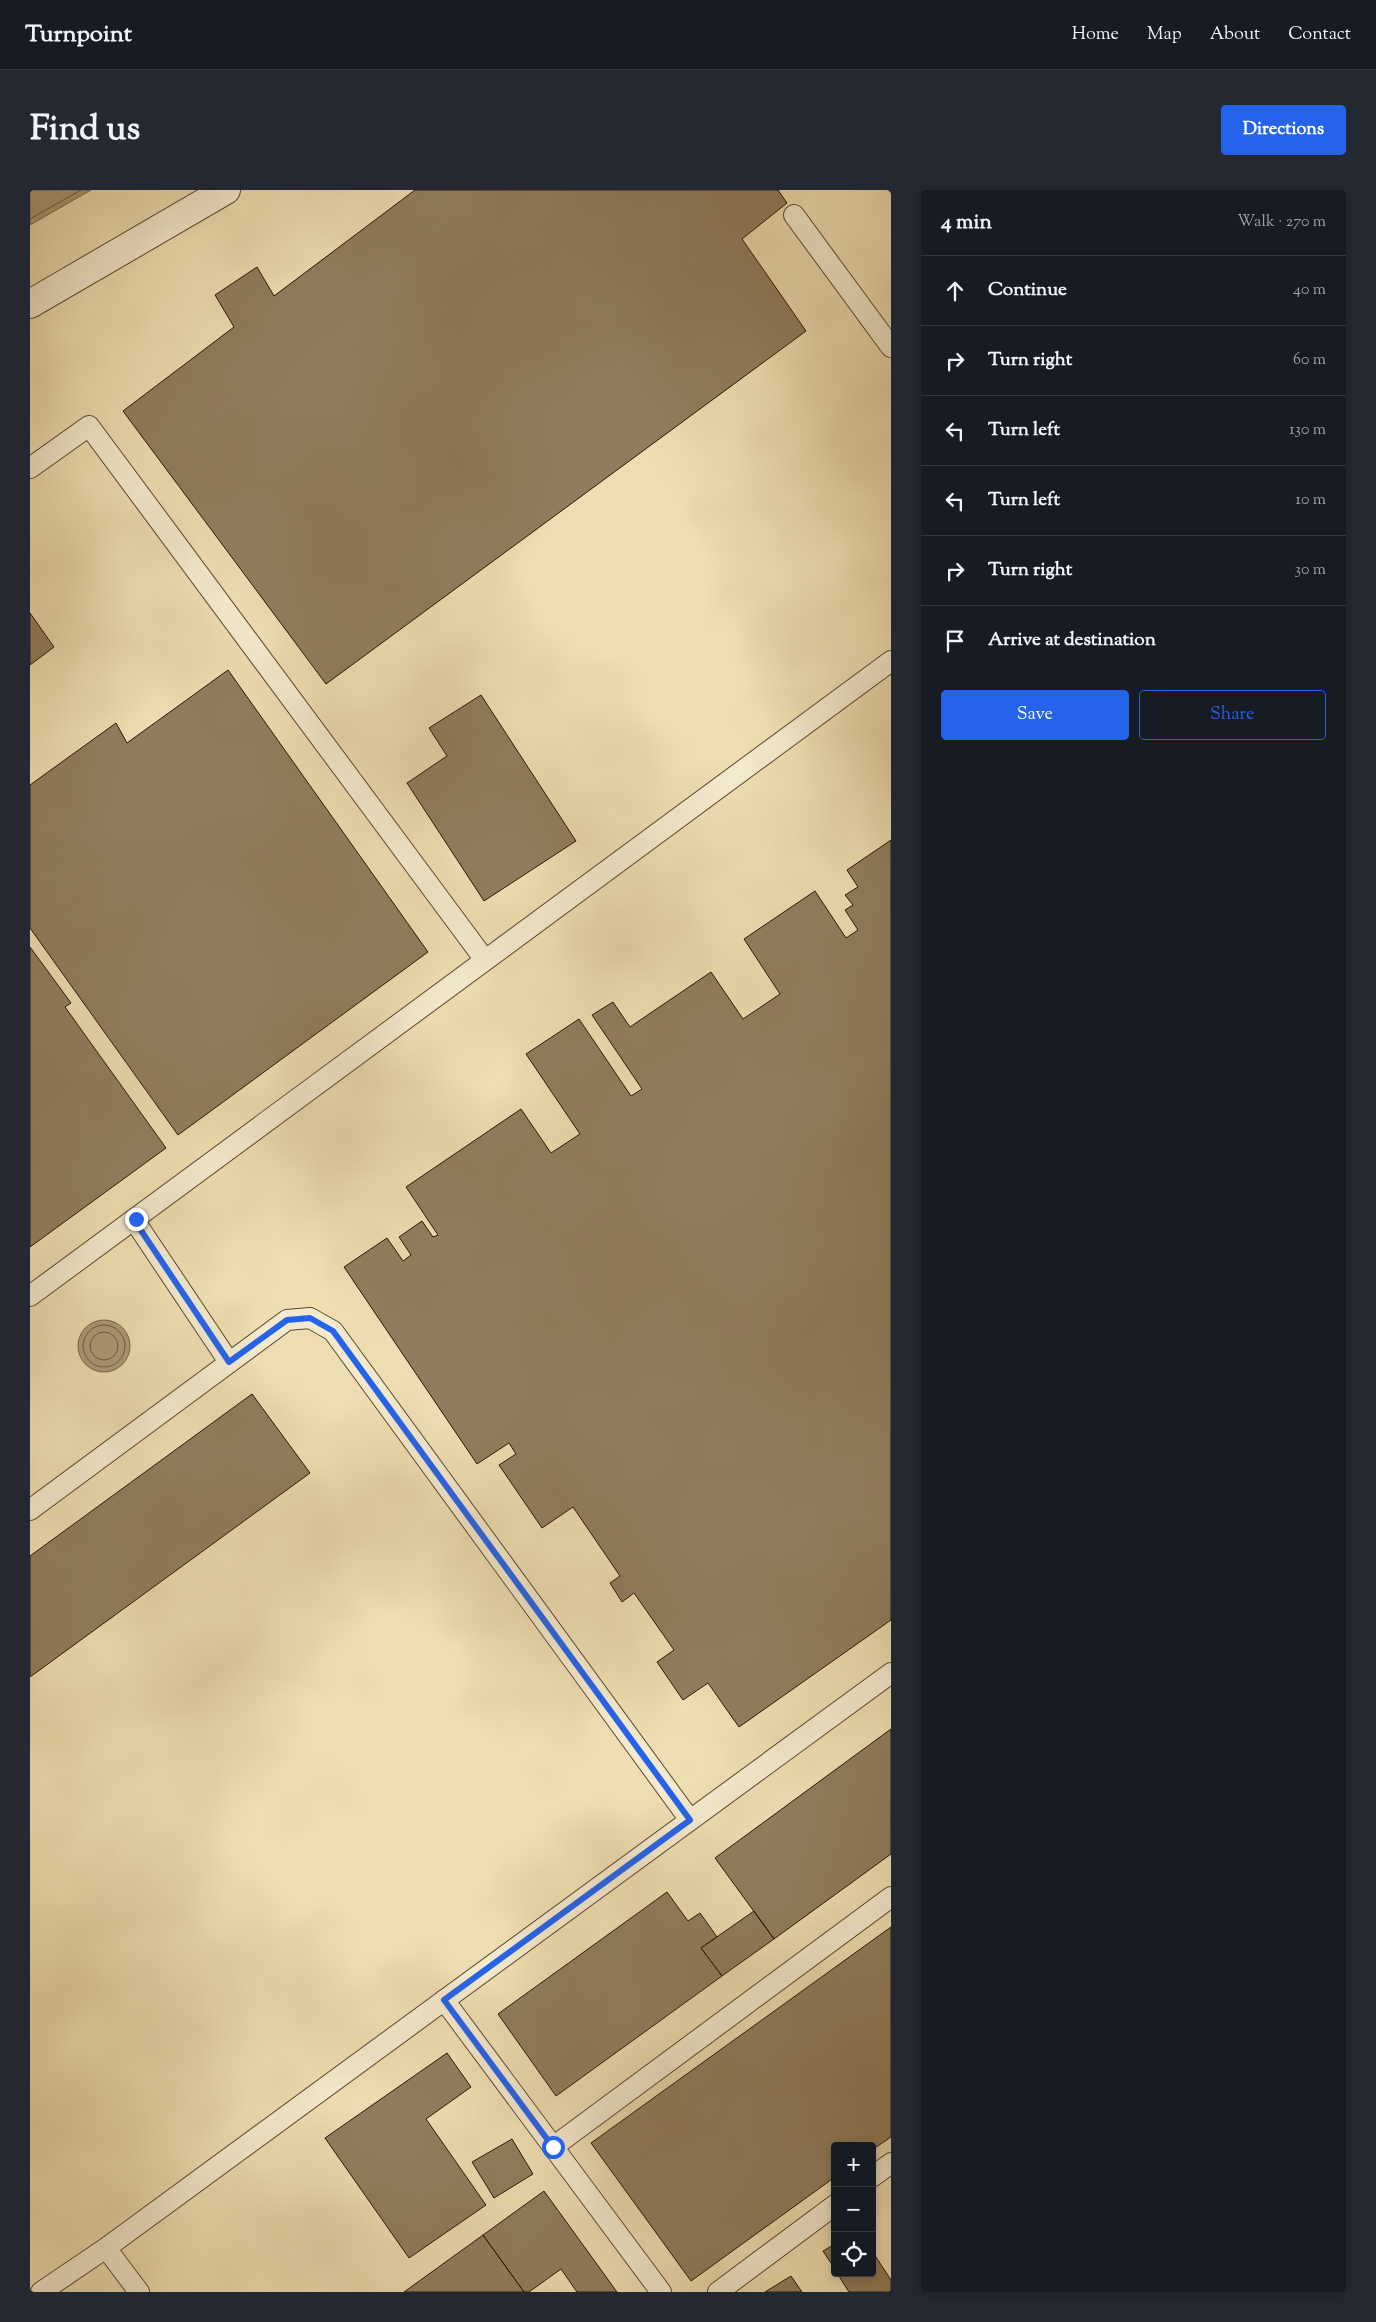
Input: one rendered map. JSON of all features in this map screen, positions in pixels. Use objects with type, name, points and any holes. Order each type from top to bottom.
[{"type":"street","points":[[30,304],[226,190]]},
{"type":"lane","points":[[794,216],[891,347]]},
{"type":"lane","points":[[30,468],[89,426],[485,960]]},
{"type":"lane","points":[[30,1296],[891,661]]},
{"type":"lane","points":[[134,1220],[229,1362]]},
{"type":"lane","points":[[30,1510],[287,1320],[310,1318],[333,1331],[690,1820]]},
{"type":"lane","points":[[41,2292],[106,2248],[891,1673]]},
{"type":"lane","points":[[553,2147],[891,1897]]},
{"type":"lane","points":[[444,2000],[661,2292]]},
{"type":"lane","points":[[876,2174],[891,2163]]},
{"type":"lane","points":[[718,2292],[831,2208]]},
{"type":"lane","points":[[106,2248],[139,2292]]},
{"type":"water","points":[[30,190],[91,190],[30,225]]},
{"type":"water","points":[[104,1320],[114,1322],[122,1328],[128,1336],[130,1346],[128,1356],[122,1364],[114,1370],[104,1372],[94,1370],[86,1364],[80,1356],[78,1346],[80,1336],[86,1328],[94,1322]]},
{"type":"building","points":[[415,190],[778,190],[787,203],[742,239],[806,331],[326,684],[123,411],[234,327],[215,295],[257,267],[274,296]]},
{"type":"building","points":[[30,613],[54,647],[30,665]]},
{"type":"building","points":[[228,670],[428,952],[178,1135],[30,928],[30,785],[116,723],[127,743]]},
{"type":"building","points":[[481,695],[576,841],[484,901],[407,783],[447,756],[429,728]]},
{"type":"building","points":[[891,840],[891,1620],[739,1727],[708,1683],[683,1700],[657,1662],[674,1650],[634,1593],[622,1602],[610,1583],[620,1576],[573,1507],[542,1528],[499,1465],[516,1454],[509,1443],[477,1464],[344,1267],[387,1238],[403,1261],[411,1255],[399,1237],[422,1221],[433,1237],[438,1235],[406,1187],[521,1109],[551,1153],[580,1134],[526,1054],[579,1019],[631,1096],[642,1089],[592,1015],[613,1002],[630,1027],[711,972],[743,1019],[780,994],[744,939],[815,891],[846,938],[858,930],[845,910],[853,905],[845,895],[858,887],[847,870]]},
{"type":"building","points":[[30,947],[71,1003],[65,1007],[166,1148],[30,1247]]},
{"type":"building","points":[[252,1394],[310,1473],[30,1677],[30,1556]]},
{"type":"building","points":[[891,1729],[891,1854],[774,1939],[715,1858]]},
{"type":"building","points":[[667,1892],[688,1921],[700,1913],[717,1937],[701,1948],[722,1976],[556,2096],[498,2014]]},
{"type":"building","points":[[754,1911],[774,1939],[722,1976],[701,1948]]},
{"type":"building","points":[[891,1927],[891,2137],[876,2147],[876,2142],[831,2142],[831,2180],[691,2281],[591,2143]]},
{"type":"building","points":[[447,2053],[471,2087],[426,2119],[486,2205],[409,2258],[325,2138]]},
{"type":"building","points":[[512,2139],[533,2174],[494,2198],[472,2162]]},
{"type":"building","points":[[544,2191],[617,2292],[577,2292],[561,2269],[529,2292],[524,2292],[483,2235]]},
{"type":"building","points":[[483,2235],[524,2292],[404,2292]]},
{"type":"building","points":[[831,2246],[831,2263],[823,2251]]},
{"type":"building","points":[[876,2257],[891,2280],[891,2292],[849,2292],[840,2277],[876,2277]]},
{"type":"building","points":[[791,2276],[802,2292],[765,2292]]},
{"type":"route","points":[[136,1219],[134,1220],[229,1362],[287,1320],[310,1318],[333,1331],[690,1820],[444,2000],[553,2147]]}]
